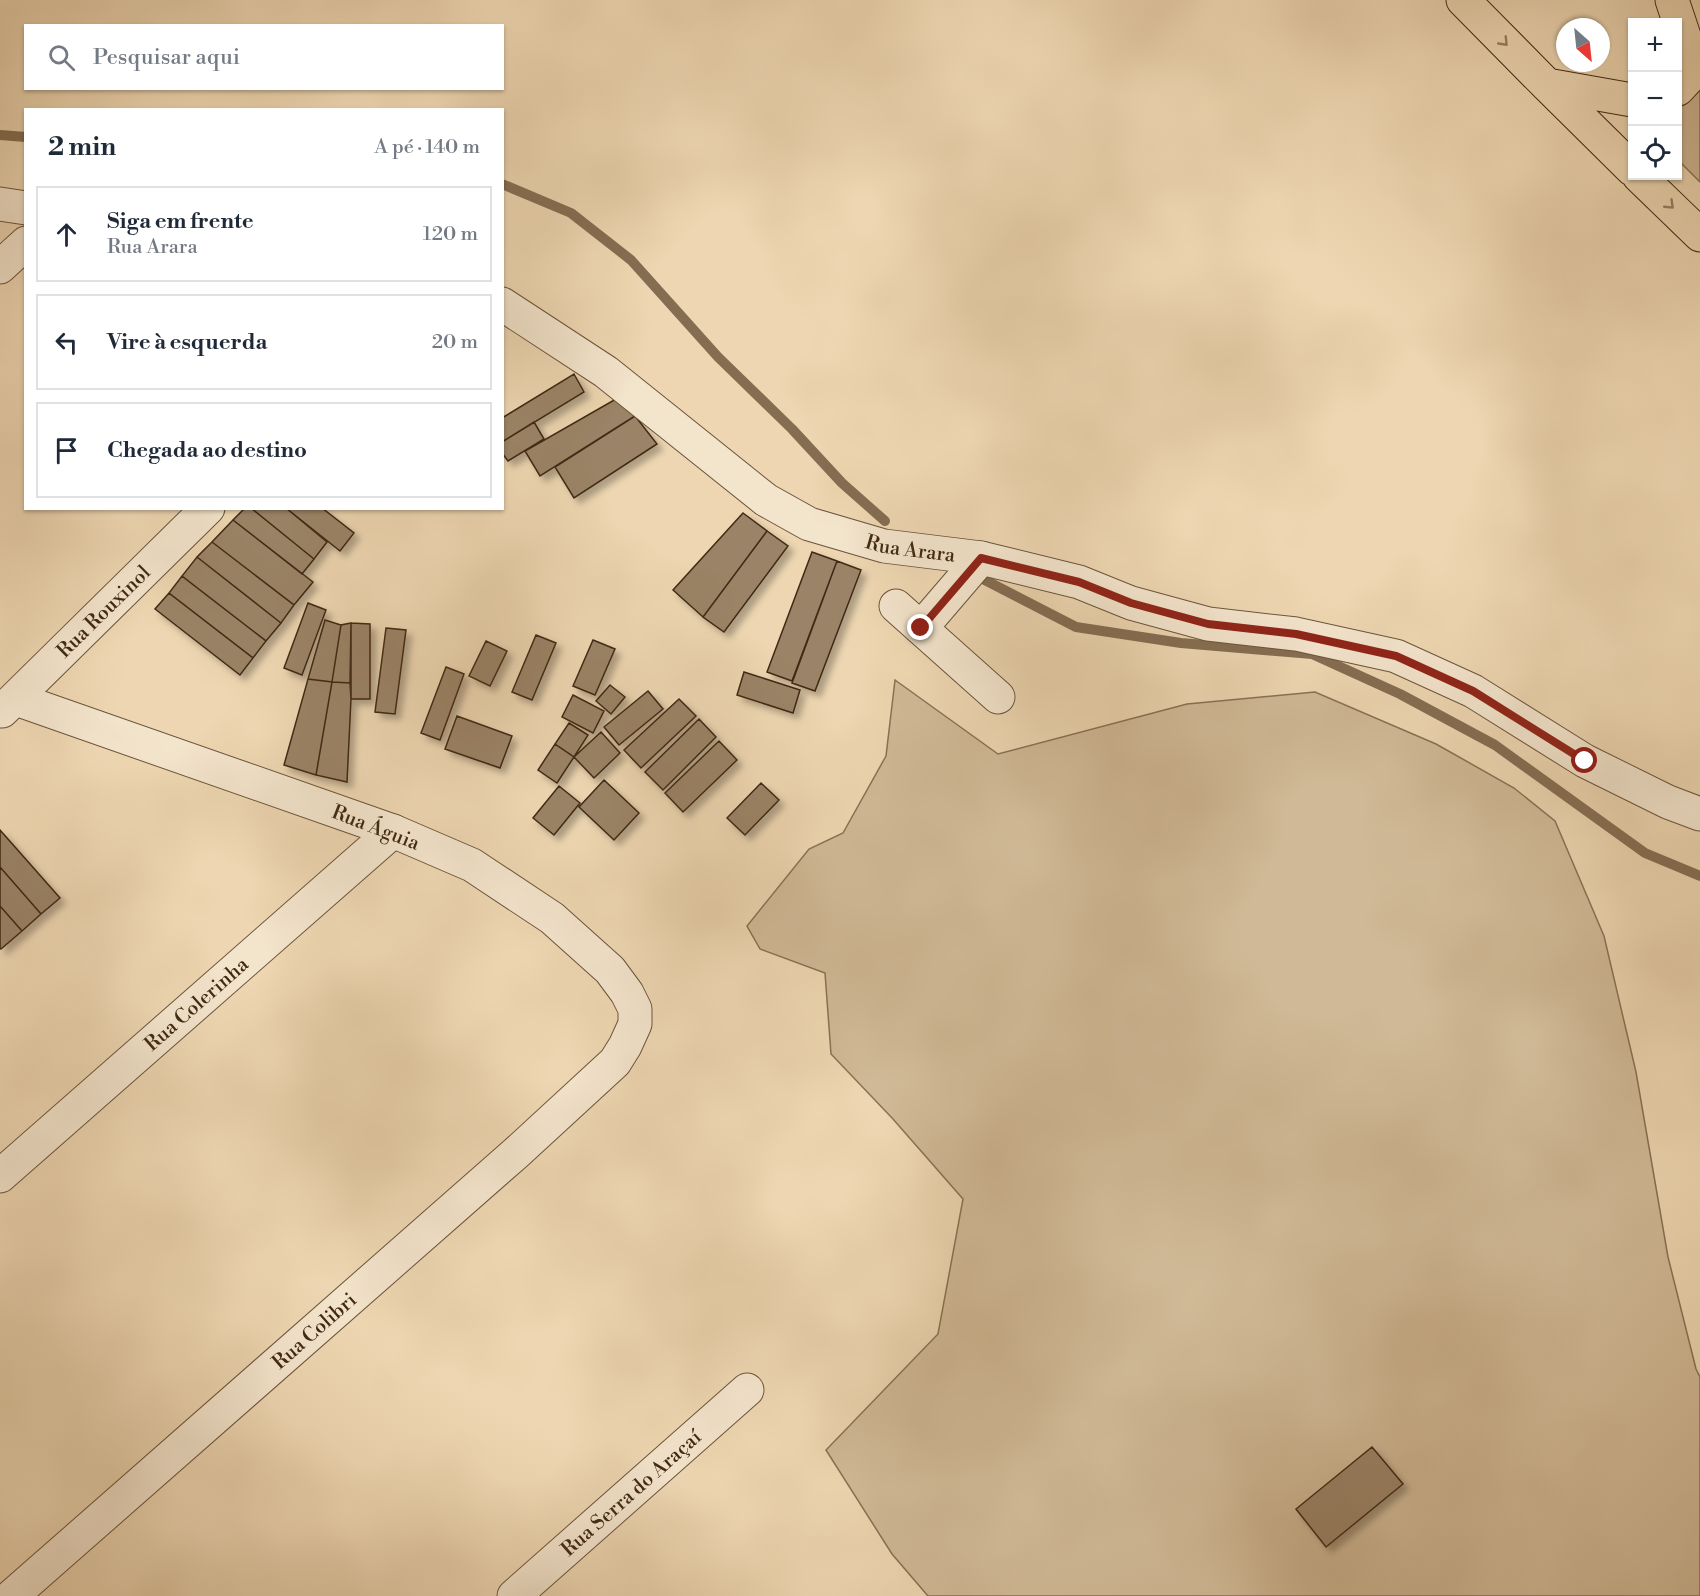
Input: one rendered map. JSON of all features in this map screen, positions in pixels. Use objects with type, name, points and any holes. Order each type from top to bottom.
[{"type":"highway","points":[[1464,0],[1628,165]]},
{"type":"highway","points":[[1672,0],[1692,60],[1690,76],[1682,84]]},
{"type":"highway","points":[[1693,0],[1700,15]]},
{"type":"highway","points":[[1547,85],[1628,99]]},
{"type":"highway","points":[[1643,180],[1700,235]]},
{"type":"street","points":[[0,204],[24,208]]},
{"type":"street","points":[[0,267],[24,245]]},
{"type":"street","name":"Rua Arara","points":[[504,305],[606,372],[766,500],[809,524],[884,546],[981,558],[1079,582],[1131,603],[1208,624],[1296,634],[1396,656],[1473,691],[1585,761],[1668,802],[1700,814]]},
{"type":"street","name":"Rua Rouxinol","points":[[8,706],[206,510]]},
{"type":"street","points":[[921,628],[981,558]]},
{"type":"street","points":[[896,606],[998,697]]},
{"type":"street","name":"Rua Águia","points":[[8,706],[393,831],[472,865],[552,918],[610,970],[627,993],[634,1009],[635,1024],[615,1062]]},
{"type":"street","name":"Rua Colerinha","points":[[0,1176],[393,831]]},
{"type":"street","name":"Rua Colibri","points":[[12,1596],[515,1154],[615,1062]]},
{"type":"street","name":"Rua Serra do Araçaí","points":[[514,1596],[747,1390]]},
{"type":"shaded area","points":[[1700,82],[1700,182],[1682,164],[1682,101]]},
{"type":"shaded area","points":[[895,680],[998,754],[1187,704],[1315,692],[1436,744],[1514,788],[1555,821],[1604,936],[1636,1072],[1668,1257],[1696,1369],[1700,1377],[1700,1596],[928,1596],[892,1554],[826,1450],[938,1334],[963,1199],[893,1119],[831,1054],[825,973],[760,949],[747,926],[809,849],[843,833],[886,756]]},
{"type":"building","points":[[574,374],[584,392],[504,441],[504,417]]},
{"type":"building","points":[[616,399],[635,416],[540,476],[525,451]]},
{"type":"building","points":[[635,416],[657,444],[574,498],[555,467]]},
{"type":"building","points":[[534,422],[544,439],[508,461],[504,456],[504,441]]},
{"type":"building","points":[[243,510],[253,510],[314,559],[302,574],[233,520]]},
{"type":"building","points":[[253,510],[288,510],[327,542],[314,559]]},
{"type":"building","points":[[289,510],[325,510],[354,533],[340,551]]},
{"type":"building","points":[[743,513],[767,531],[703,617],[673,590]]},
{"type":"building","points":[[233,520],[313,582],[294,605],[212,542]]},
{"type":"building","points":[[767,531],[788,546],[724,632],[703,617]]},
{"type":"building","points":[[212,542],[294,605],[281,623],[197,557]]},
{"type":"building","points":[[812,552],[837,561],[792,681],[767,672]]},
{"type":"building","points":[[197,557],[281,623],[266,641],[182,576]]},
{"type":"building","points":[[837,561],[861,570],[815,691],[792,683]]},
{"type":"building","points":[[182,576],[266,641],[253,658],[169,593]]},
{"type":"building","points":[[169,593],[253,658],[240,675],[155,609]]},
{"type":"building","points":[[308,603],[326,610],[302,675],[284,668]]},
{"type":"building","points":[[325,620],[341,625],[332,682],[308,679]]},
{"type":"building","points":[[351,623],[350,683],[332,682],[341,625]]},
{"type":"building","points":[[351,623],[370,624],[370,699],[351,699]]},
{"type":"building","points":[[386,628],[406,630],[395,714],[375,712]]},
{"type":"building","points":[[536,635],[556,643],[532,700],[512,692]]},
{"type":"building","points":[[593,640],[615,649],[595,695],[573,686]]},
{"type":"building","points":[[486,641],[507,651],[490,686],[469,676]]},
{"type":"building","points":[[446,667],[464,674],[440,740],[421,733]]},
{"type":"building","points":[[744,672],[800,690],[793,713],[737,695]]},
{"type":"building","points":[[308,679],[332,682],[316,775],[284,765]]},
{"type":"building","points":[[332,682],[350,683],[347,782],[316,775]]},
{"type":"building","points":[[610,685],[625,697],[611,714],[596,701]]},
{"type":"building","points":[[648,691],[663,709],[619,745],[604,727]]},
{"type":"building","points":[[573,695],[604,711],[593,733],[562,717]]},
{"type":"building","points":[[679,699],[696,716],[641,768],[624,750]]},
{"type":"building","points":[[457,716],[512,736],[500,768],[445,749]]},
{"type":"building","points":[[699,719],[716,737],[663,790],[645,772]]},
{"type":"building","points":[[569,723],[588,735],[574,757],[555,744]]},
{"type":"building","points":[[601,732],[620,753],[594,778],[574,757]]},
{"type":"building","points":[[719,741],[737,760],[683,812],[665,793]]},
{"type":"building","points":[[555,744],[574,757],[557,783],[538,770]]},
{"type":"building","points":[[604,780],[639,813],[614,840],[579,807]]},
{"type":"building","points":[[761,783],[779,800],[745,835],[727,818]]},
{"type":"building","points":[[559,786],[580,803],[554,835],[533,818]]},
{"type":"building","points":[[0,830],[60,898],[41,914],[0,867]]},
{"type":"building","points":[[0,867],[41,914],[22,931],[0,906]]},
{"type":"building","points":[[0,906],[22,931],[1,949],[0,948]]},
{"type":"building","points":[[1372,1447],[1403,1484],[1326,1547],[1296,1509]]},
{"type":"waterway","points":[[0,135],[24,137]]},
{"type":"waterway","points":[[504,185],[571,213],[631,260],[718,357],[792,429],[842,483],[885,521]]},
{"type":"waterway","points":[[979,577],[1076,627],[1181,643],[1312,654],[1400,694],[1495,745],[1645,853],[1700,876]]},
{"type":"route","points":[[921,628],[981,558],[1079,582],[1131,603],[1208,624],[1296,634],[1396,656],[1473,691],[1585,761]]}]
